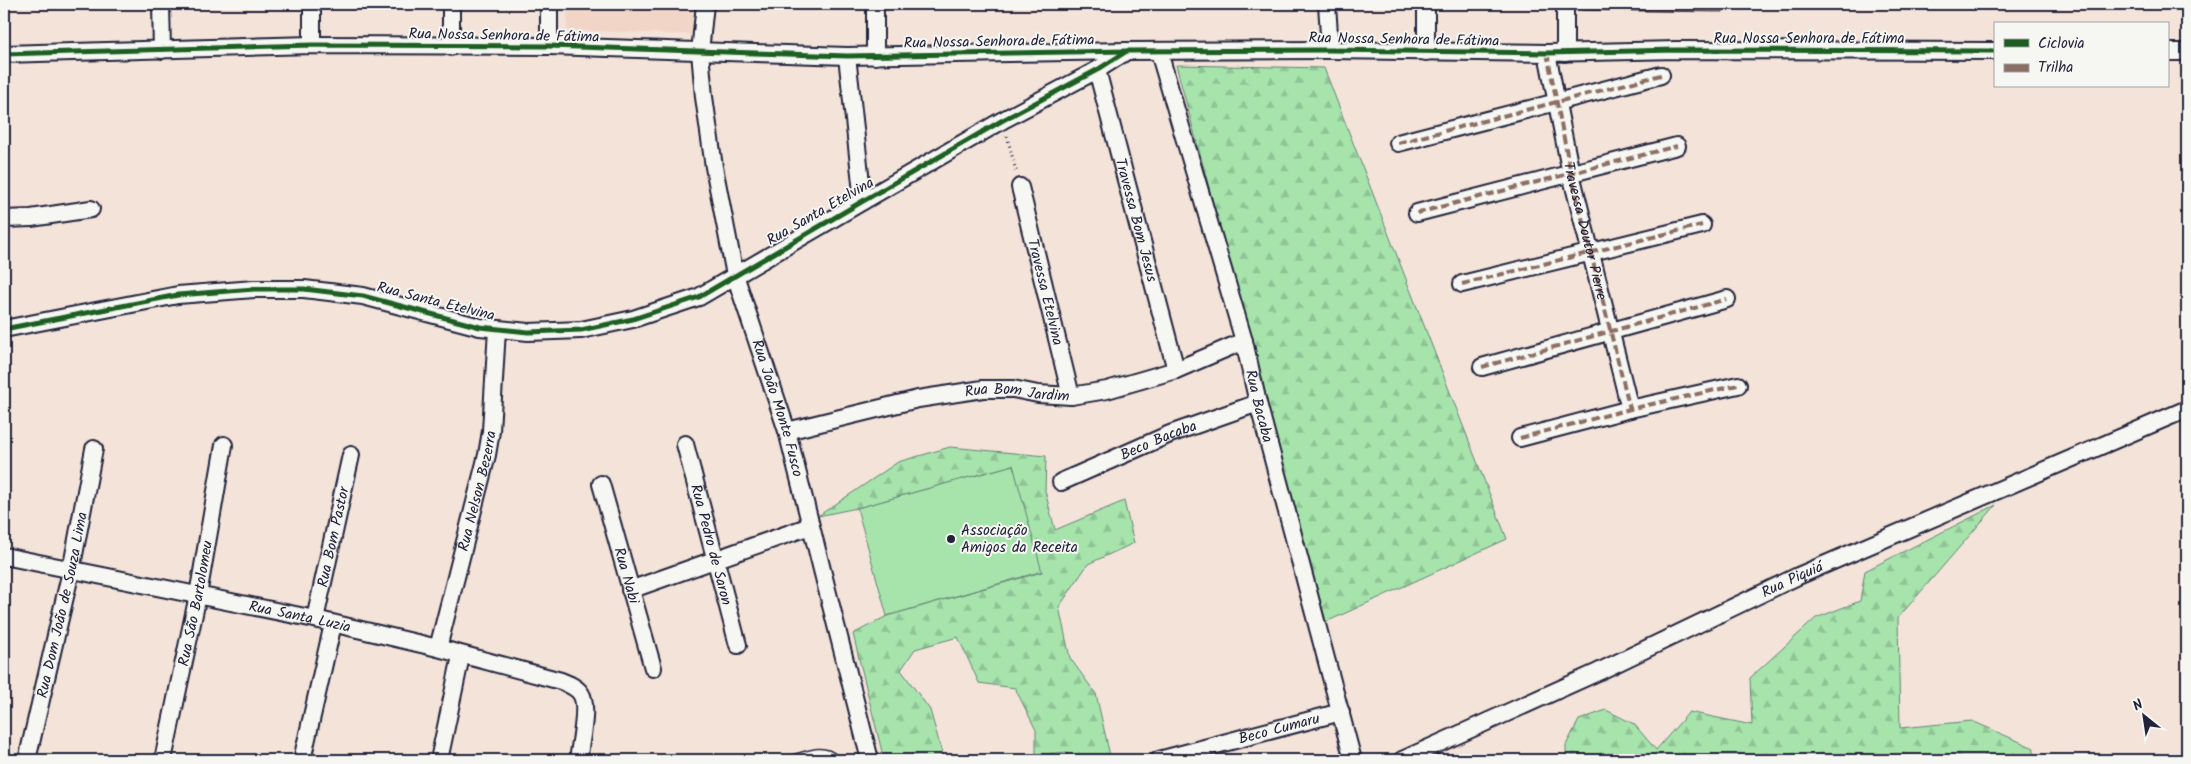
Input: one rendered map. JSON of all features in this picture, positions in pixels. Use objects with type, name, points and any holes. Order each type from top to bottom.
[{"type":"street","points":[[162,4],[162,50]]},
{"type":"street","points":[[312,4],[312,45]]},
{"type":"street","points":[[451,4],[451,47]]},
{"type":"street","points":[[549,4],[549,46]]},
{"type":"street","name":"Rua João Monte Fusco","points":[[706,4],[700,52],[704,97],[714,167],[734,275],[787,431],[870,760]]},
{"type":"street","points":[[875,4],[876,56]]},
{"type":"street","points":[[1327,4],[1330,50]]},
{"type":"street","points":[[1426,4],[1426,52]]},
{"type":"street","points":[[1565,4],[1565,53]]},
{"type":"street","name":"Rua Nossa Senhora de Fátima","points":[[4,54],[312,45],[549,46],[847,56],[1126,51],[1330,50],[1547,53],[1676,50],[1994,51]]},
{"type":"street","name":"Rua Santa Etelvina","points":[[4,329],[178,295],[254,289],[304,289],[363,296],[480,327],[528,332],[581,330],[633,320],[700,297],[734,275],[1003,120],[1097,70],[1126,51]]},
{"type":"street","name":"Rua Bacaba","points":[[1159,52],[1244,342],[1258,403],[1353,760]]},
{"type":"street","points":[[2168,52],[2187,53]]},
{"type":"street","name":"Travessa Doutor Pierre","points":[[1547,53],[1571,174],[1630,409]]},
{"type":"street","points":[[847,56],[863,201]]},
{"type":"street","name":"Travessa Bom Jesus","points":[[1097,70],[1176,370]]},
{"type":"street","points":[[1398,143],[1661,75]]},
{"type":"street","points":[[1417,213],[1677,146]]},
{"type":"street","name":"Travessa Etelvina","points":[[1020,187],[1071,396]]},
{"type":"street","points":[[4,219],[31,218],[91,209]]},
{"type":"street","points":[[1462,284],[1702,225]]},
{"type":"street","points":[[1482,368],[1611,330],[1727,299]]},
{"type":"street","name":"Rua Nelson Bezerra","points":[[438,648],[487,455],[491,431],[497,329]]},
{"type":"street","name":"Rua Bom Jardim","points":[[787,431],[918,400],[983,389],[1014,389],[1038,394],[1071,396],[1107,390],[1176,370],[1244,342]]},
{"type":"street","points":[[1520,438],[1630,409],[1738,385]]},
{"type":"street","name":"Beco Bacaba","points":[[1061,482],[1170,434],[1258,403]]},
{"type":"street","name":"Rua Piquiá","points":[[1402,760],[1598,672],[1798,576],[2187,409]]},
{"type":"street","name":"Rua São Bartolomeu","points":[[163,760],[198,595],[224,444]]},
{"type":"street","name":"Rua Pedro de Saron","points":[[685,444],[738,645]]},
{"type":"street","name":"Rua Dom João de Souza Lima","points":[[27,760],[71,571],[94,448]]},
{"type":"street","name":"Rua Bom Pastor","points":[[315,619],[351,455]]},
{"type":"street","name":"Rua Nabi","points":[[601,484],[654,668]]},
{"type":"street","points":[[630,590],[810,526]]},
{"type":"street","name":"Rua Santa Luzia","points":[[4,556],[315,619],[438,648],[462,656],[561,681],[575,687],[581,694],[585,704],[578,760]]},
{"type":"street","points":[[302,760],[333,624]]},
{"type":"street","points":[[439,760],[462,656]]},
{"type":"street","name":"Beco Cumaru","points":[[1159,760],[1341,712]]},
{"type":"lane","points":[[793,760],[822,753],[829,754],[835,760]]},
{"type":"path","points":[[1003,120],[1020,187]]},
{"type":"shaded area","points":[[568,4],[702,4],[701,35],[567,30]]},
{"type":"green space","points":[[1176,65],[1324,68],[1507,539],[1326,622]]},
{"type":"green space","points":[[950,447],[1046,456],[1045,491],[1055,530],[1124,501],[1134,543],[1088,564],[1059,607],[1070,658],[1096,694],[1111,760],[1069,760],[1067,752],[1036,755],[1036,730],[1015,688],[979,683],[958,637],[915,649],[901,670],[930,710],[944,760],[884,760],[853,634],[887,616],[1042,572],[1013,465],[857,508],[818,516],[898,462]]},
{"type":"green space","name":"Associação Amigos da Receita","points":[[1013,465],[1046,570],[887,616],[857,508]]},
{"type":"green space","points":[[1996,505],[1898,618],[1900,728],[1972,721],[2034,748],[2033,760],[1566,760],[1566,745],[1579,720],[1606,710],[1634,724],[1656,750],[1689,712],[1752,725],[1750,678],[1816,618],[1860,601],[1865,571]]},
{"type":"building","points":[[1582,4],[1723,4],[1723,12],[1582,10]]},
{"type":"marked path","points":[[1547,53],[1571,174],[1630,409]]},
{"type":"marked path","points":[[1398,143],[1661,75]]},
{"type":"marked path","points":[[1417,213],[1677,146]]},
{"type":"marked path","points":[[1462,284],[1702,225]]},
{"type":"marked path","points":[[1482,367],[1727,299]]},
{"type":"marked path","points":[[1520,438],[1630,409],[1738,385]]},
{"type":"cycle path","points":[[4,54],[312,45],[549,46],[847,56],[1127,51],[1330,50],[1547,53],[1676,50],[1994,51]]},
{"type":"cycle path","points":[[4,329],[178,295],[254,289],[304,289],[363,296],[480,327],[528,332],[581,330],[633,319],[699,297],[1003,120],[1097,70],[1127,51]]},
{"type":"place","name":"Associação Amigos da Receita","points":[[951,539]]}]
